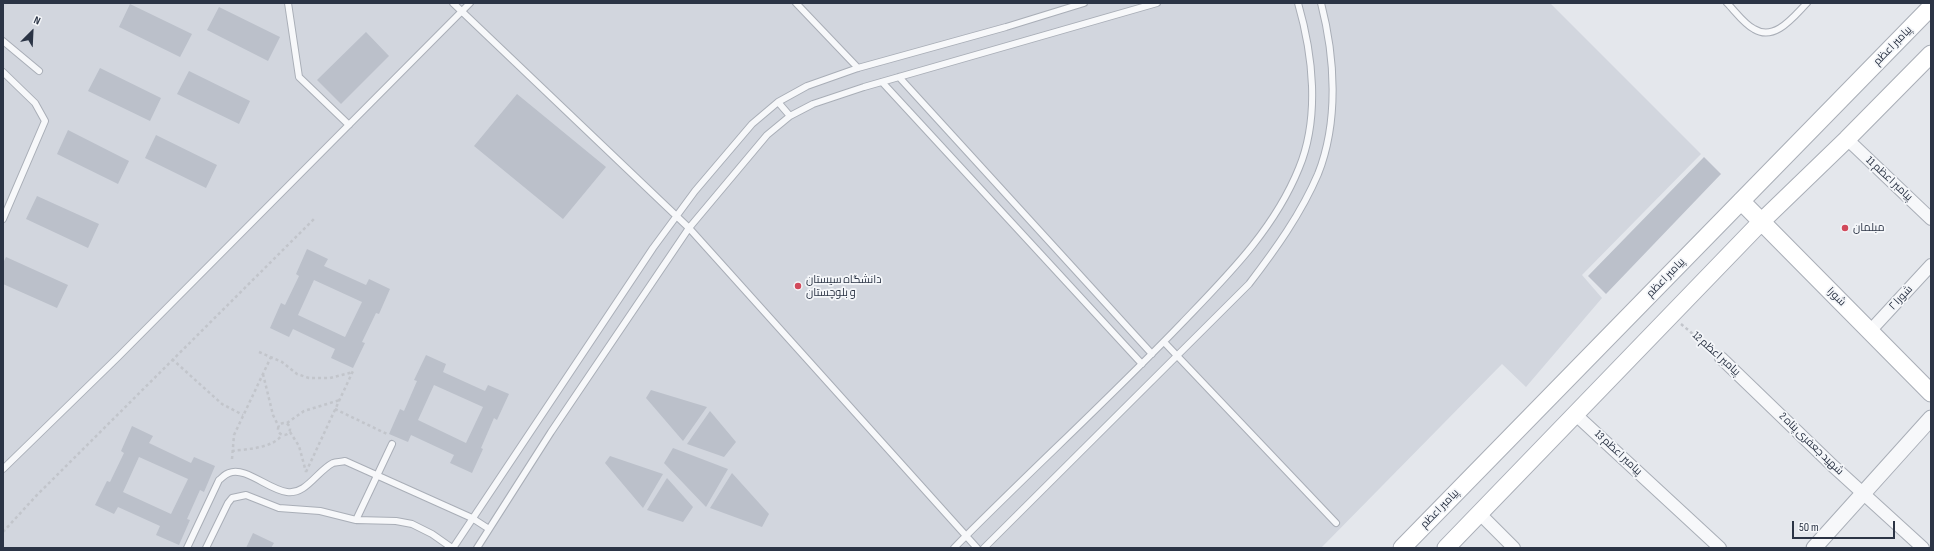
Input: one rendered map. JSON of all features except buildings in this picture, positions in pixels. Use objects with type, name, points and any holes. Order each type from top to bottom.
[{"type":"main road","name":"پیامبر اعظم","points":[[1402,548],[1931,7]]},
{"type":"main road","points":[[1446,548],[1672,316],[1761,222],[1847,139],[1931,54]]},
{"type":"main road","name":"شورا","points":[[1741,201],[1931,392]]},
{"type":"street","name":"پیامبر اعظم 11","points":[[1847,139],[1931,219]]},
{"type":"street","name":"شورا ۲","points":[[1870,331],[1931,265]]},
{"type":"street","name":"پیامبر اعظم 12","points":[[1721,358],[1758,394]]},
{"type":"street","name":"شهید جعفری پناه 2","points":[[1758,394],[1923,548]]},
{"type":"street","name":"پیامبر اعظم 13","points":[[1576,414],[1720,548]]},
{"type":"street","points":[[1814,548],[1931,418]]},
{"type":"street","points":[[1480,514],[1514,548]]},
{"type":"lane","points":[[286,3],[299,77],[349,125]]},
{"type":"lane","points":[[453,3],[689,228],[977,548]]},
{"type":"lane","points":[[3,469],[118,357],[470,3]]},
{"type":"lane","points":[[796,3],[858,68]]},
{"type":"lane","points":[[206,548],[228,502],[232,498],[240,495],[246,495],[279,508],[320,512],[356,520],[396,521],[412,524],[432,534],[452,548],[676,216],[752,124],[778,102],[807,86],[858,68],[1006,27],[1084,3]]},
{"type":"lane","points":[[477,548],[551,432],[689,228],[767,135],[790,116],[813,104],[882,82],[1156,3]]},
{"type":"lane","points":[[954,548],[1164,342],[1237,266],[1278,212],[1299,168],[1308,140],[1312,106],[1311,70],[1307,34],[1298,3]]},
{"type":"lane","points":[[984,548],[1253,278],[1293,221],[1318,174],[1326,145],[1332,108],[1332,74],[1328,29],[1321,3]]},
{"type":"lane","points":[[1727,3],[1754,30],[1769,33],[1786,25],[1807,3]]},
{"type":"lane","points":[[3,41],[39,71]]},
{"type":"lane","points":[[3,72],[35,103],[45,121],[3,219]]},
{"type":"lane","points":[[899,77],[1152,354]]},
{"type":"lane","points":[[882,82],[1142,364]]},
{"type":"lane","points":[[778,102],[790,116]]},
{"type":"lane","points":[[1164,342],[1336,523]]},
{"type":"lane","points":[[356,520],[392,444]]},
{"type":"lane","points":[[187,548],[219,480],[228,473],[238,471],[279,490],[288,492],[297,491],[305,487],[323,469],[334,462],[345,461],[377,474],[472,518],[489,529]]},
{"type":"path","points":[[3,532],[36,496],[172,359],[315,218]]},
{"type":"path","name":"پیامبر اعظم 12","points":[[1672,316],[1721,358]]},
{"type":"path","points":[[259,352],[282,362],[297,374],[310,378],[330,378],[353,371],[297,491]]},
{"type":"path","points":[[232,459],[234,435],[271,357]]},
{"type":"path","points":[[172,359],[222,404],[243,415]]},
{"type":"path","points":[[263,373],[271,409],[279,427],[279,433],[282,435]]},
{"type":"path","points":[[279,427],[283,423],[287,423],[304,411],[340,400]]},
{"type":"path","points":[[335,409],[388,435]]},
{"type":"path","points":[[287,423],[290,428],[290,432],[299,446],[306,472]]},
{"type":"path","points":[[232,451],[269,444],[280,439],[282,435],[290,432]]},
{"type":"shaded area","name":"دانشگاه سیستان و بلوچستان","points":[[3,3],[1550,3],[1701,154],[1582,275],[1602,298],[1526,387],[1502,364],[1321,548],[3,548]]},
{"type":"place","name":"مبلمان","points":[[1845,228]]},
{"type":"place","name":"دانشگاه سیستان و بلوچستان","points":[[798,286]]}]
